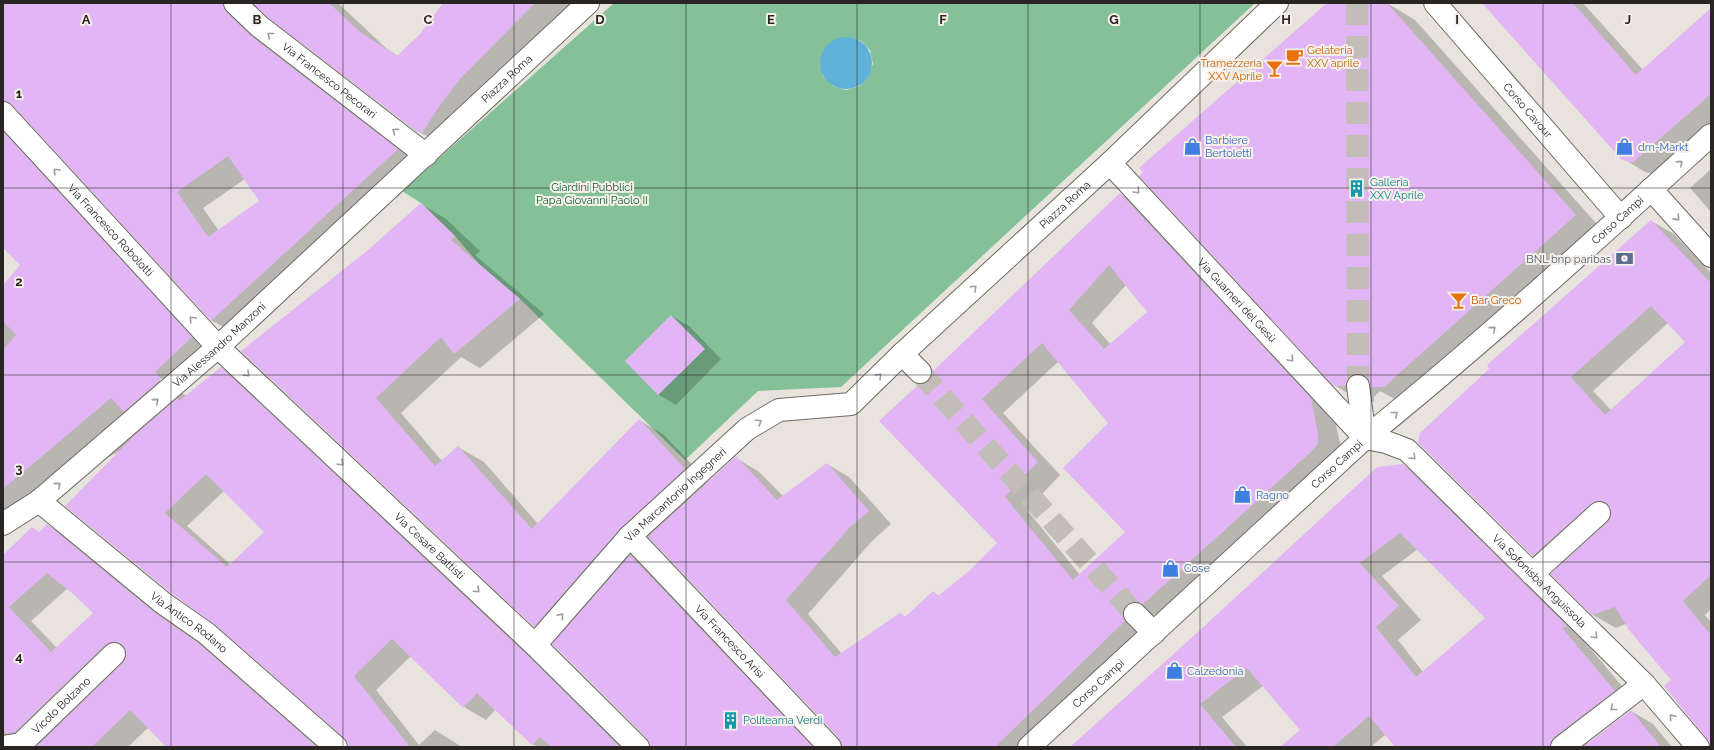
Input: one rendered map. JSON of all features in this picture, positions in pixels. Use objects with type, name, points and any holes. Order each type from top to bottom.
[{"type":"street","name":"Via Francesco Pecorari","points":[[235,3],[259,26],[426,155]]},
{"type":"street","name":"Piazza Roma","points":[[426,155],[588,3]]},
{"type":"street","name":"Piazza Roma","points":[[851,404],[902,354],[1110,163],[1277,3]]},
{"type":"street","name":"Corso Cavour","points":[[1435,3],[1621,218]]},
{"type":"street","name":"Via Francesco Robolotti","points":[[3,113],[218,347]]},
{"type":"street","name":"Corso Campi","points":[[1029,747],[1154,634],[1365,438],[1411,401],[1621,218],[1711,135]]},
{"type":"street","name":"Via Alessandro Manzoni","points":[[3,524],[40,501],[218,347],[426,155]]},
{"type":"street","name":"Via Guarneri del Gesù","points":[[1110,163],[1365,438]]},
{"type":"street","points":[[1651,189],[1711,256]]},
{"type":"street","name":"Via Cesare Battisti","points":[[218,347],[535,646],[638,747]]},
{"type":"street","points":[[902,354],[920,372]]},
{"type":"street","points":[[1358,386],[1365,438]]},
{"type":"street","name":"Via Marcantonio Ingegneri","points":[[535,646],[630,536],[747,429],[779,410],[851,404]]},
{"type":"street","name":"Via Sofonisba Anguissola","points":[[1365,438],[1386,442],[1407,450],[1644,684],[1698,747]]},
{"type":"street","name":"Via Antico Rodano","points":[[40,501],[163,603],[206,633],[336,747]]},
{"type":"street","points":[[1532,574],[1599,514]]},
{"type":"street","name":"Via Francesco Arisi","points":[[630,536],[830,747]]},
{"type":"street","points":[[1136,614],[1154,634]]},
{"type":"street","name":"Vicolo Bolzano","points":[[3,747],[20,744],[114,654]]},
{"type":"street","points":[[1562,747],[1644,684]]},
{"type":"green space","name":"Giardini Pubblici Papa Giovanni Paolo II","points":[[614,3],[1255,3],[841,387],[758,391],[685,460],[520,299],[479,264],[455,236],[421,203],[402,191]],"holes":[[[860,40],[870,50],[873,64],[860,86],[846,90],[833,86],[823,76],[820,63],[824,49]]]},
{"type":"water","points":[[841,37],[851,37],[861,41],[868,48],[872,58],[872,68],[868,78],[861,85],[851,89],[841,89],[831,85],[824,78],[820,68],[820,58],[824,48],[831,41]]},
{"type":"building","points":[[3,3],[223,3],[226,12],[251,36],[398,149],[211,321],[12,105],[3,101]],"holes":[[[228,156],[259,201],[208,237],[177,192]]]},
{"type":"building","points":[[253,3],[329,3],[360,32],[397,56],[420,34],[443,3],[535,3],[461,78],[440,105],[422,133],[419,131],[417,132],[267,17]]},
{"type":"building","points":[[1327,3],[1387,3],[1576,215],[1384,387],[1371,387],[1368,378],[1357,374],[1350,376],[1346,386],[1333,386],[1139,176],[1143,172],[1139,168]]},
{"type":"building","points":[[1482,3],[1573,3],[1636,75],[1711,8],[1711,94],[1632,163],[1621,159]]},
{"type":"building","points":[[3,131],[192,337],[155,372],[161,379],[124,412],[111,398],[3,489],[3,350],[16,335],[3,321],[3,285],[20,265],[3,248]]},
{"type":"building","points":[[1120,193],[1311,398],[1318,433],[1318,443],[1311,452],[1143,604],[1132,602],[1126,605],[1123,611],[1125,621],[995,747],[842,747],[839,738],[648,537],[736,456],[777,500],[827,463],[869,511],[849,528],[786,600],[835,657],[900,613],[905,617],[933,591],[938,596],[969,571],[997,543],[879,421],[919,384],[924,384],[929,381],[932,372]],"holes":[[[1109,265],[1147,312],[1104,349],[1069,310]],[[1042,343],[1108,423],[1063,468],[1125,532],[1073,580],[1005,497],[1038,462],[982,399]]]},
{"type":"building","points":[[421,203],[455,236],[451,240],[520,299],[454,354],[441,337],[376,398],[435,466],[458,446],[532,529],[639,419],[685,469],[621,528],[534,627],[241,351],[368,250]]},
{"type":"building","points":[[1651,220],[1711,283],[1711,575],[1683,601],[1711,635],[1711,747],[1707,739],[1664,686],[1671,680],[1629,630],[1615,607],[1592,615],[1550,574],[1608,522],[1611,516],[1611,511],[1608,504],[1602,501],[1597,501],[1591,504],[1533,556],[1418,443],[1420,433],[1489,369],[1487,365]],"holes":[[[1651,306],[1685,342],[1605,415],[1571,377]]]},
{"type":"building","points":[[671,315],[705,349],[658,395],[625,361]]},
{"type":"building","points":[[221,367],[526,654],[620,747],[551,747],[540,737],[532,745],[477,693],[463,708],[392,639],[354,676],[410,747],[348,747],[348,743],[344,738],[214,624],[171,593],[65,506],[136,434],[177,398],[179,401]],"holes":[[[206,474],[264,532],[227,567],[165,513]]]},
{"type":"building","points":[[1403,464],[1567,626],[1562,628],[1615,691],[1554,737],[1550,747],[1395,747],[1369,716],[1333,747],[1280,747],[1300,730],[1247,668],[1200,704],[1236,747],[1070,747],[1188,641],[1377,467]],"holes":[[[1400,533],[1485,618],[1416,677],[1376,627],[1399,606],[1360,563]]]},
{"type":"building","points":[[47,524],[155,613],[198,643],[317,747],[166,747],[130,710],[92,747],[36,747],[123,663],[126,657],[126,651],[123,645],[117,642],[111,642],[105,645],[15,732],[7,734],[3,730],[3,555],[32,527],[39,532]],"holes":[[[47,573],[72,593],[93,613],[51,652],[9,607]]]},
{"type":"building","points":[[630,555],[813,747],[650,747],[647,738],[552,644]]},
{"type":"building","points":[[1631,710],[1661,747],[1583,747]]},
{"type":"tunnel","points":[[1357,3],[1358,386]]},
{"type":"tunnel","points":[[920,372],[1135,614]]},
{"type":"place","name":"Gelateria XXV aprile","points":[[1294,56]]},
{"type":"place","name":"Tramezzeria XXV Aprile","points":[[1275,69]]},
{"type":"place","name":"Barbiere Bertoletti","points":[[1192,146]]},
{"type":"place","name":"dm-Markt","points":[[1625,147]]},
{"type":"place","name":"Galleria XXV Aprile","points":[[1357,188]]},
{"type":"place","name":"BNL bnp paribas","points":[[1624,259]]},
{"type":"place","name":"Bar Greco","points":[[1458,300]]},
{"type":"place","name":"Ragno","points":[[1243,495]]},
{"type":"place","name":"Cose","points":[[1171,568]]},
{"type":"place","name":"Calzedonia","points":[[1174,671]]},
{"type":"place","name":"Politeama Verdi","points":[[730,720]]}]
